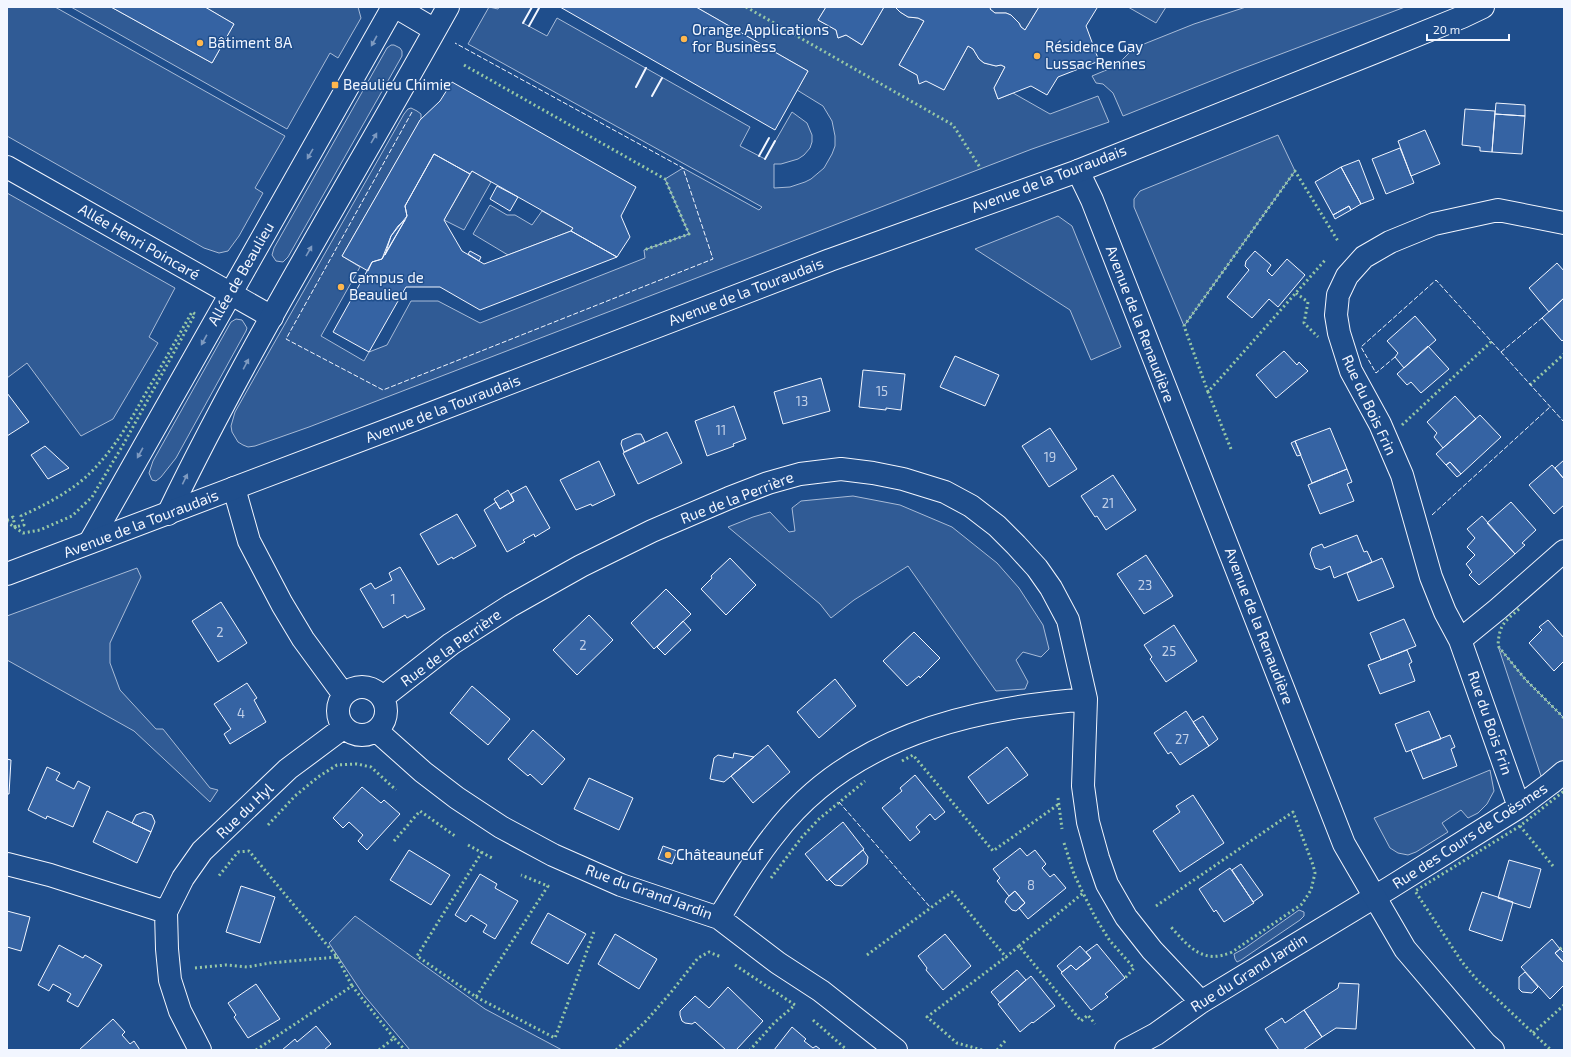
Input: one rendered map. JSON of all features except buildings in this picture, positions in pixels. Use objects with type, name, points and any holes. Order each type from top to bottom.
[{"type":"street","name":"Allée de Beaulieu","points":[[90,542],[393,7]]},
{"type":"street","points":[[396,7],[435,30]]},
{"type":"street","points":[[168,514],[186,476],[272,317],[448,7]]},
{"type":"street","name":"Avenue de la Touraudais","points":[[7,574],[168,514],[830,260],[1078,171],[1373,53],[1483,7]]},
{"type":"street","name":"Allée Henri Poincaré","points":[[7,167],[272,317]]},
{"type":"street","name":"Avenue de la Renaudière","points":[[1078,171],[1094,205],[1344,844],[1405,949],[1485,1043],[1493,1050]]},
{"type":"street","name":"Rue du Bois Frin","points":[[1519,807],[1460,640],[1431,577],[1402,475],[1380,424],[1351,371],[1339,333],[1336,315],[1338,295],[1347,276],[1364,258],[1390,242],[1434,224],[1498,210],[1564,223]]},
{"type":"street","name":"Rue de la Perrière","points":[[382,698],[451,644],[510,606],[581,566],[652,531],[735,495],[768,483],[800,474],[842,469],[903,479],[945,492],[971,506],[997,526],[1037,568],[1051,588],[1068,620],[1086,698],[1083,786],[1088,822],[1107,884],[1130,923],[1152,950],[1201,1002]]},
{"type":"street","points":[[234,488],[250,541],[278,596],[303,639],[344,695]]},
{"type":"street","points":[[1460,640],[1564,551]]},
{"type":"street","points":[[362,686],[371,688],[382,698],[386,707],[386,716],[383,724],[377,731],[366,736],[354,734],[343,728],[337,712],[339,702],[348,691],[362,686]]},
{"type":"street","points":[[718,918],[745,875],[774,834],[801,805],[828,781],[859,759],[906,736],[941,724],[1002,710],[1086,698]]},
{"type":"street","name":"Rue du Hyl","points":[[200,1050],[180,1011],[170,980],[166,912],[183,878],[202,851],[288,769],[343,728]]},
{"type":"street","name":"Rue du Grand Jardin","points":[[377,731],[423,772],[451,794],[501,827],[553,855],[621,886],[718,918],[778,963],[821,991],[896,1050]]},
{"type":"street","name":"Rue des Cours de Coësmes","points":[[1374,897],[1519,807],[1564,772]]},
{"type":"street","points":[[7,864],[50,875],[166,912]]},
{"type":"street","name":"Rue du Grand Jardin","points":[[1126,1050],[1156,1034],[1201,1002],[1374,897]]},
{"type":"shaded area","points":[[7,7],[55,7],[285,136],[255,188],[263,193],[239,236],[228,251],[219,253],[204,248],[7,136]]},
{"type":"shaded area","points":[[71,7],[111,7],[212,63],[234,24],[205,7],[358,7],[361,18],[338,58],[330,53],[287,129]]},
{"type":"shaded area","points":[[489,7],[498,9],[499,7],[532,7],[523,23],[547,36],[557,18],[750,127],[740,146],[765,159],[792,112],[807,123],[812,135],[812,142],[810,148],[798,159],[781,164],[774,164],[774,188],[790,187],[805,182],[824,168],[835,146],[832,121],[823,106],[797,90],[808,71],[696,7],[826,7],[818,20],[836,30],[838,38],[846,35],[862,45],[884,7],[895,7],[908,17],[918,18],[924,21],[899,65],[944,90],[968,46],[973,49],[979,59],[984,63],[996,66],[1001,65],[1005,67],[994,88],[998,99],[1013,93],[1050,114],[1098,96],[1109,122],[1032,149],[309,427],[255,446],[248,447],[243,445],[238,442],[232,432],[231,426],[235,412],[408,109],[411,108],[421,114],[421,119],[342,256],[360,267],[321,336],[364,361],[369,352],[387,345],[411,301],[438,301],[480,323],[645,258],[644,250],[689,234],[665,179],[683,168],[759,210],[762,207],[468,44]]},
{"type":"shaded area","points":[[991,7],[1039,7],[1025,30],[1011,15],[1006,13],[995,13],[990,9]]},
{"type":"shaded area","points":[[1128,7],[1166,7],[1156,23]]},
{"type":"shaded area","points":[[1246,7],[1405,7],[1236,71],[1123,116],[1113,93],[1103,84],[1096,83],[1092,76],[1116,66],[1134,48],[1194,24]]},
{"type":"shaded area","points":[[391,45],[400,48],[402,51],[402,56],[288,257],[283,262],[276,261],[272,255],[274,248],[387,48]]},
{"type":"shaded area","points":[[1278,135],[1295,171],[1184,326],[1134,207],[1134,199],[1140,191]]},
{"type":"shaded area","points":[[472,171],[491,182],[464,230],[444,220]]},
{"type":"shaded area","points":[[7,193],[175,288],[149,337],[158,343],[113,419],[81,436],[27,363],[7,378]]},
{"type":"shaded area","points":[[490,205],[507,215],[515,215],[532,225],[542,211],[573,228],[571,231],[508,255],[473,234]]},
{"type":"shaded area","points":[[1058,216],[1072,226],[1121,347],[1091,360],[1070,310],[975,249]]},
{"type":"shaded area","points":[[236,319],[242,320],[247,328],[246,331],[176,458],[161,477],[156,481],[152,480],[149,473],[153,461],[231,322]]},
{"type":"shaded area","points":[[853,496],[900,505],[952,527],[997,563],[1019,588],[1043,625],[1049,649],[1041,657],[1023,652],[1016,660],[1028,682],[1025,689],[996,691],[908,566],[854,600],[831,618],[820,604],[728,527],[770,512],[789,532],[795,531],[792,508],[801,501]]},
{"type":"shaded area","points":[[137,568],[141,577],[110,643],[110,663],[120,690],[156,729],[163,729],[210,788],[218,790],[210,802],[134,731],[7,660],[7,616]]},
{"type":"shaded area","points":[[1498,646],[1525,679],[1564,718],[1564,763],[1555,771],[1541,776]]},
{"type":"shaded area","points":[[1490,770],[1494,791],[1487,804],[1478,813],[1468,818],[1461,810],[1442,823],[1448,832],[1416,852],[1408,855],[1398,853],[1390,848],[1374,818]]},
{"type":"shaded area","points":[[1299,910],[1304,912],[1304,916],[1300,920],[1237,962],[1234,954]]},
{"type":"shaded area","points":[[355,916],[485,1009],[562,1050],[410,1050],[363,994],[329,943]]},
{"type":"hedge","points":[[746,7],[953,125],[981,169]]},
{"type":"hedge","points":[[464,65],[665,179],[689,234],[644,250]]},
{"type":"hedge","points":[[1208,392],[1184,326],[1295,171],[1338,241]]},
{"type":"hedge","points":[[1231,449],[1208,392],[1326,259]]},
{"type":"hedge","points":[[1296,293],[1308,302],[1304,323],[1318,337]]},
{"type":"hedge","points":[[7,520],[13,517],[15,527],[24,525],[21,516],[48,503],[66,492],[98,465],[114,445],[128,423],[192,312],[195,314],[123,445],[92,497],[72,516],[40,530],[23,533],[7,522]]},
{"type":"hedge","points":[[1402,425],[1492,341]]},
{"type":"hedge","points":[[1530,385],[1564,354]]},
{"type":"hedge","points":[[1519,609],[1503,624],[1498,646],[1525,679],[1564,718]]},
{"type":"hedge","points":[[902,761],[913,755],[993,851],[1059,804]]},
{"type":"hedge","points":[[268,825],[295,796],[318,777],[337,765],[357,764],[371,767],[396,790]]},
{"type":"hedge","points":[[771,878],[802,837],[819,819],[865,781]]},
{"type":"hedge","points":[[1553,866],[1520,826],[1564,791]]},
{"type":"hedge","points":[[1058,798],[1062,829]]},
{"type":"hedge","points":[[394,841],[420,811],[455,836]]},
{"type":"hedge","points":[[1156,906],[1293,812],[1315,873],[1311,890],[1302,904],[1232,952],[1222,955],[1213,956],[1197,952],[1171,927]]},
{"type":"hedge","points":[[1520,826],[1415,891],[1462,962],[1478,981],[1551,1050]]},
{"type":"hedge","points":[[1064,843],[1074,874],[1083,893]]},
{"type":"hedge","points":[[468,845],[492,858]]},
{"type":"hedge","points":[[195,968],[226,965],[247,967],[270,963],[337,957],[249,851],[238,852],[218,877]]},
{"type":"hedge","points":[[482,852],[417,956],[476,997],[548,886],[521,875]]},
{"type":"hedge","points":[[867,955],[952,892],[1006,957],[1019,946],[1081,1021],[1088,1015],[1095,1024]]},
{"type":"hedge","points":[[1019,946],[1083,893],[1095,917],[1110,941],[1134,968],[1125,978]]},
{"type":"hedge","points":[[476,997],[555,1038],[595,929]]},
{"type":"hedge","points":[[1560,949],[1564,946]]},
{"type":"hedge","points":[[616,1050],[647,1020],[698,958],[709,952],[721,957]]},
{"type":"hedge","points":[[337,957],[352,986]]},
{"type":"hedge","points":[[982,1050],[957,1043],[927,1017],[1006,957]]},
{"type":"hedge","points":[[735,965],[795,1005],[774,1023],[750,1050]]},
{"type":"hedge","points":[[256,1050],[352,986],[394,1038]]},
{"type":"hedge","points":[[1533,1033],[1564,1005]]},
{"type":"hedge","points":[[813,1020],[847,1050]]},
{"type":"hedge","points":[[379,1050],[394,1038],[405,1050]]},
{"type":"hedge","points":[[997,1050],[1007,1039]]},
{"type":"fence","points":[[412,112],[286,339],[383,390],[713,259],[683,168],[455,43]]},
{"type":"fence","points":[[1395,357],[1376,373],[1361,347],[1436,280],[1564,422]]},
{"type":"fence","points":[[1501,352],[1542,318]]},
{"type":"fence","points":[[1432,515],[1550,407]]},
{"type":"fence","points":[[839,802],[930,907]]},
{"type":"wall","points":[[523,23],[532,7]]},
{"type":"wall","points":[[529,26],[539,8]]},
{"type":"wall","points":[[636,87],[646,68]]},
{"type":"wall","points":[[652,96],[662,78]]},
{"type":"wall","points":[[759,156],[769,138]]},
{"type":"wall","points":[[765,159],[775,141]]},
{"type":"place","name":"Orange Applications for Business","points":[[684,39]]},
{"type":"place","name":"Bâtiment 8A","points":[[200,43]]},
{"type":"place","name":"Résidence Gay Lussac Rennes","points":[[1037,56]]},
{"type":"place","name":"Beaulieu Chimie","points":[[335,85]]},
{"type":"place","name":"Campus de Beaulieu","points":[[341,287]]},
{"type":"place","name":"Châteauneuf","points":[[668,855]]}]
